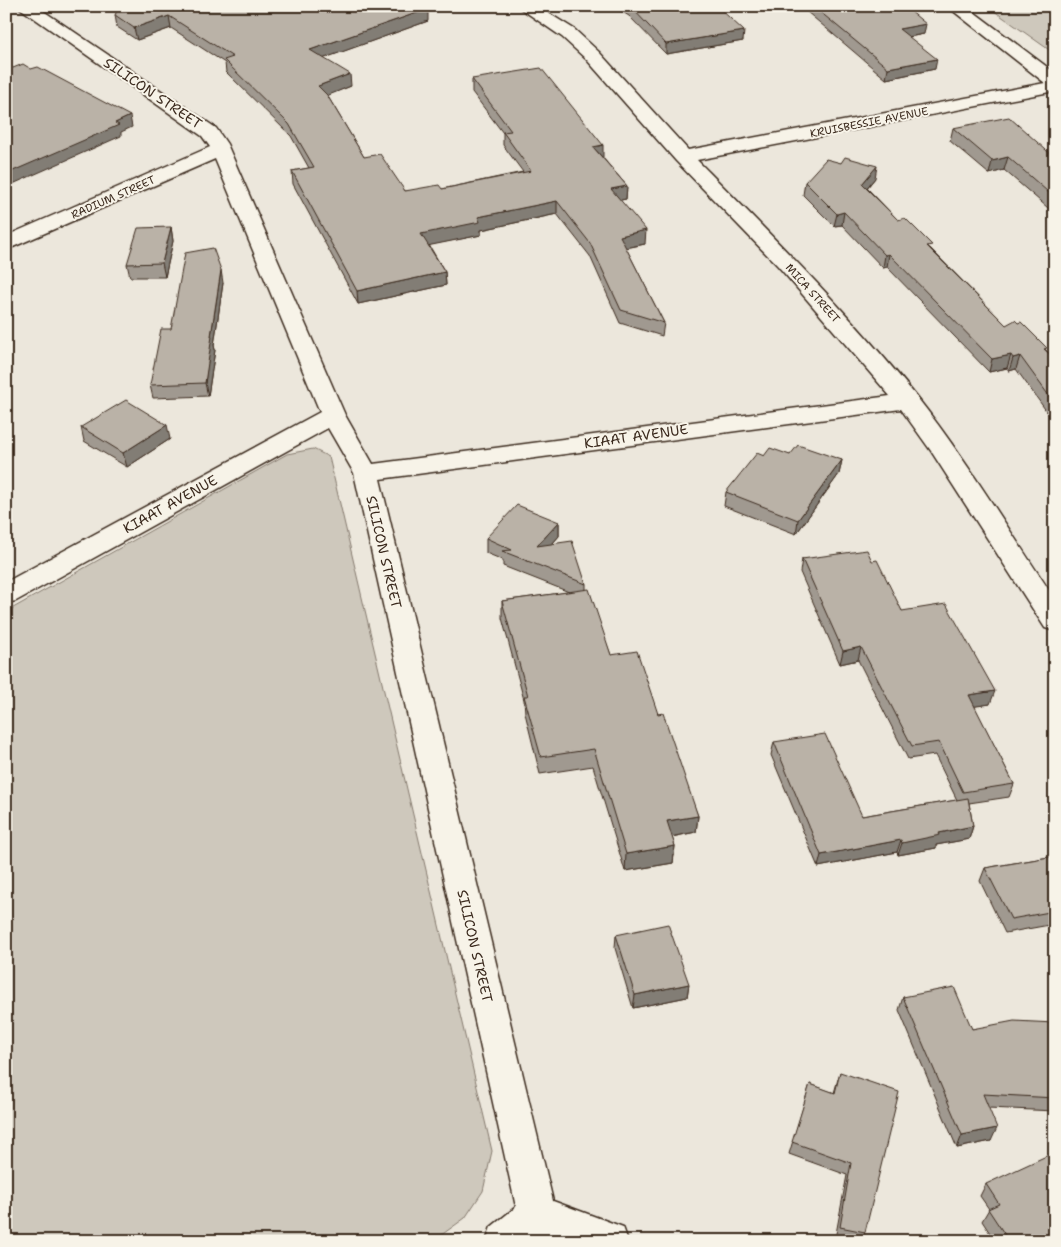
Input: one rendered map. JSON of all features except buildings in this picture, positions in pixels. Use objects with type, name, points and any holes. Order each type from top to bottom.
[{"type":"street","name":"SILICON STREET","points":[[25,6],[209,132],[220,150],[333,415],[366,473],[537,1214]]},
{"type":"street","name":"MICA STREET","points":[[525,6],[568,33],[581,44],[683,157],[785,262],[907,401],[940,446],[1055,621]]},
{"type":"street","points":[[955,6],[1055,84]]},
{"type":"street","name":"KRUISBESSIE AVENUE","points":[[683,157],[1055,84]]},
{"type":"street","name":"RADIUM STREET","points":[[6,244],[220,150]]},
{"type":"street","name":"KIAAT AVENUE","points":[[366,473],[907,401]]},
{"type":"street","name":"KIAAT AVENUE","points":[[6,594],[333,415]]},
{"type":"street","points":[[505,1241],[537,1214],[610,1241]]},
{"type":"shaded area","points":[[987,6],[1055,6],[1055,54]]},
{"type":"shaded area","points":[[313,449],[329,457],[492,1151],[483,1191],[465,1218],[433,1241],[6,1241],[6,612],[287,454]]}]
